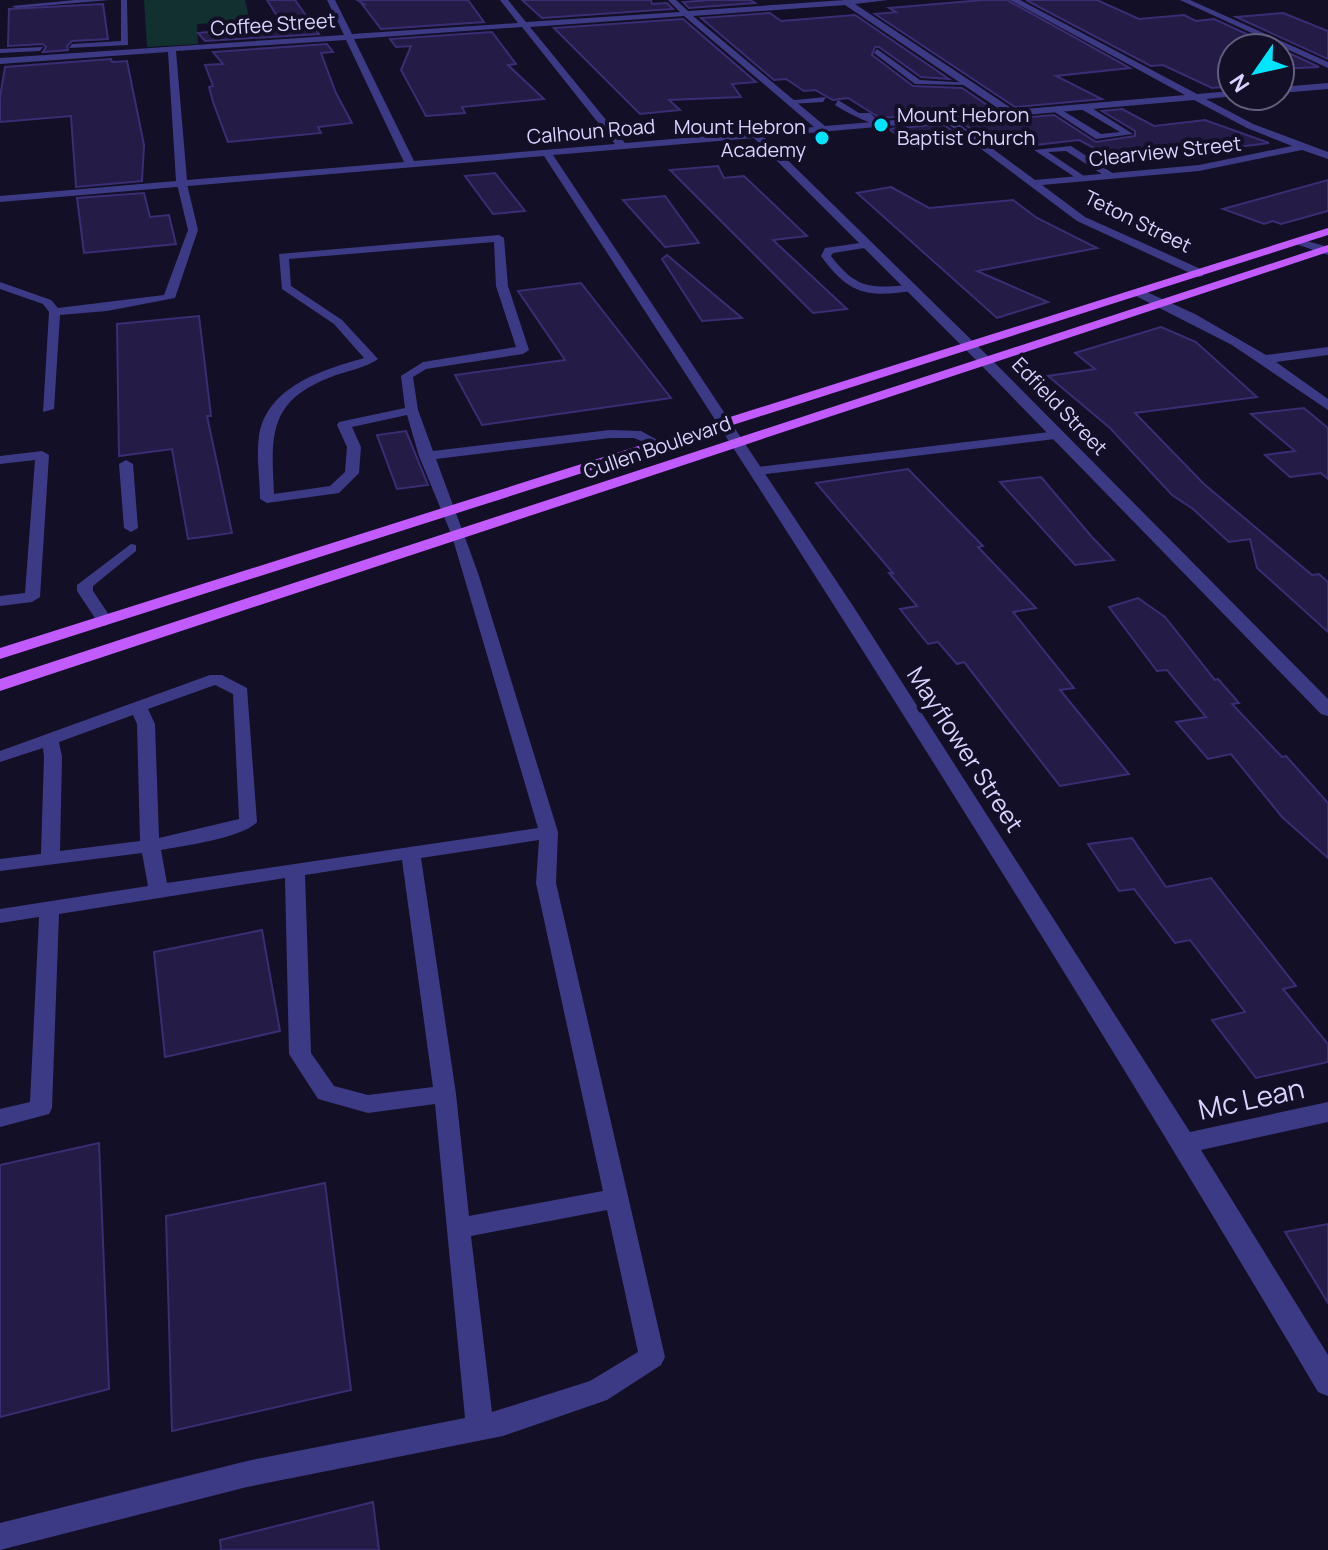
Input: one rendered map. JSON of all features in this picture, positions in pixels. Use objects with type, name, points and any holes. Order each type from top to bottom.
[{"type":"main road","name":"Cullen Boulevard","points":[[0,654],[1328,231]]},
{"type":"main road","name":"Cullen Boulevard","points":[[0,685],[459,536],[738,440],[1327,250]]},
{"type":"main road","points":[[1199,273],[1225,283]]},
{"type":"main road","points":[[73,631],[91,655]]},
{"type":"street","points":[[331,0],[410,164]]},
{"type":"street","points":[[504,0],[622,146]]},
{"type":"street","points":[[672,0],[713,39],[823,129]]},
{"type":"street","name":"Coffee Street","points":[[0,61],[22,54],[172,49],[884,0]]},
{"type":"street","points":[[1014,0],[1194,97],[1301,147],[1328,156]]},
{"type":"street","points":[[1184,0],[1328,65]]},
{"type":"street","points":[[845,1],[1012,113]]},
{"type":"street","points":[[172,49],[182,184]]},
{"type":"street","points":[[1296,89],[1328,86]]},
{"type":"street","name":"Calhoun Road","points":[[0,199],[1216,95]]},
{"type":"street","name":"Teton Street","points":[[945,118],[1081,219],[1199,273]]},
{"type":"street","name":"Edfield Street","points":[[757,135],[986,362],[1328,710]]},
{"type":"street","name":"Clearview Street","points":[[1032,183],[1199,168],[1301,147]]},
{"type":"street","name":"Mayflower Street","points":[[547,153],[738,440],[1186,1143],[1328,1382]]},
{"type":"street","points":[[1297,241],[1327,250]]},
{"type":"street","points":[[1138,292],[1218,329],[1266,359],[1328,406]]},
{"type":"street","points":[[1266,359],[1328,351]]},
{"type":"street","name":"Mc Lean","points":[[1186,1143],[1328,1112]]},
{"type":"lane","points":[[16,6],[107,0]]},
{"type":"lane","points":[[72,46],[125,43],[124,0]]},
{"type":"lane","points":[[0,51],[22,54],[40,49]]},
{"type":"lane","points":[[877,51],[918,82],[968,83]]},
{"type":"lane","points":[[789,101],[823,99]]},
{"type":"lane","points":[[838,103],[857,116],[882,114],[865,102]]},
{"type":"lane","points":[[1054,109],[1099,137],[1129,134],[1084,107]]},
{"type":"lane","points":[[867,115],[878,124]]},
{"type":"lane","points":[[1082,178],[1039,150],[1068,148],[1111,176]]},
{"type":"lane","points":[[55,312],[169,298],[193,230],[182,184]]},
{"type":"lane","points":[[0,1537],[247,1474],[503,1423],[598,1391],[652,1357],[546,883],[549,832],[511,698],[459,536],[426,456],[412,410],[407,376],[423,366],[523,350],[502,286],[499,238],[283,256],[286,287],[338,322],[372,359],[318,377],[281,399],[267,431],[267,499],[334,490],[352,473],[354,447],[344,425],[412,410]]},
{"type":"lane","points":[[867,245],[829,250],[826,256],[842,280],[860,289],[911,288]]},
{"type":"lane","points":[[0,285],[47,302],[55,312],[48,409]]},
{"type":"lane","points":[[426,456],[610,434],[636,434],[658,444]]},
{"type":"lane","points":[[757,471],[1058,435]]},
{"type":"lane","points":[[0,460],[42,455],[34,481],[22,500]]},
{"type":"lane","points":[[126,464],[131,528]]},
{"type":"lane","points":[[0,601],[32,597],[37,515],[34,481]]},
{"type":"lane","points":[[21,517],[37,515]]},
{"type":"lane","points":[[35,547],[18,549],[35,547]]},
{"type":"lane","points":[[105,621],[85,591],[85,585],[131,548]]},
{"type":"lane","points":[[17,582],[34,580]]},
{"type":"lane","points":[[0,757],[216,679],[241,692],[248,822],[228,830],[150,844],[0,865]]},
{"type":"lane","points":[[139,709],[146,724],[150,844],[159,891]]},
{"type":"lane","points":[[50,740],[53,757],[50,858]]},
{"type":"lane","points":[[0,916],[549,832]]},
{"type":"lane","points":[[411,854],[445,1094],[480,1427]]},
{"type":"lane","points":[[295,872],[300,1054],[326,1093],[368,1104],[445,1094]]},
{"type":"lane","points":[[0,1118],[41,1108],[49,908]]},
{"type":"lane","points":[[458,1228],[618,1198]]},
{"type":"green space","points":[[144,0],[245,0],[250,21],[197,24],[198,44],[147,47]]},
{"type":"building","points":[[267,0],[295,0],[319,34],[205,41],[198,33],[282,24]]},
{"type":"building","points":[[357,0],[468,0],[484,22],[381,29],[364,4]]},
{"type":"building","points":[[522,0],[651,0],[652,4],[667,3],[673,9],[542,18]]},
{"type":"building","points":[[750,0],[755,3],[689,8],[683,2]]},
{"type":"building","points":[[1007,0],[1130,68],[1056,76],[1102,99],[1015,107],[875,14],[896,12],[889,8]]},
{"type":"building","points":[[1026,0],[1097,0],[1139,19],[1184,15],[1196,21],[1214,19],[1242,32],[1216,32],[1216,88],[1163,65],[1151,66]]},
{"type":"building","points":[[103,4],[108,39],[72,41],[67,46],[68,50],[43,52],[46,47],[43,44],[8,46],[9,9]]},
{"type":"building","points":[[770,13],[781,21],[855,15],[949,79],[921,77],[875,47],[872,55],[913,86],[962,88],[993,109],[880,118],[848,98],[833,100],[815,90],[804,91],[786,79],[774,80],[701,18]]},
{"type":"building","points":[[1283,13],[1328,31],[1328,59],[1296,44],[1296,32],[1269,32],[1236,17]]},
{"type":"building","points":[[683,19],[756,82],[732,84],[741,97],[669,100],[680,110],[640,114],[554,28]]},
{"type":"building","points":[[492,32],[516,64],[508,65],[544,99],[462,107],[465,113],[426,116],[401,70],[411,46],[396,47],[390,39]]},
{"type":"building","points":[[327,44],[333,52],[321,53],[336,93],[352,123],[318,127],[321,133],[228,142],[213,102],[209,87],[213,86],[205,65],[223,64],[213,52]]},
{"type":"building","points":[[1296,56],[1319,67],[1296,68]]},
{"type":"building","points":[[111,59],[112,62],[127,61],[144,145],[142,181],[76,187],[71,116],[0,122],[5,67]]},
{"type":"building","points":[[1122,109],[1154,126],[1205,120],[1269,143],[1121,162],[1079,140],[1027,146],[1009,134],[981,137],[963,123],[1054,115],[1096,142],[1135,136],[1135,131],[1102,111]]},
{"type":"building","points":[[943,124],[962,138],[907,143],[889,129]]},
{"type":"building","points":[[718,166],[724,178],[744,176],[807,236],[773,240],[847,309],[813,313],[670,170]]},
{"type":"building","points":[[495,173],[525,211],[493,214],[465,176]]},
{"type":"building","points":[[1328,180],[1328,211],[1281,224],[1273,221],[1264,224],[1223,209]]},
{"type":"building","points":[[891,187],[929,208],[1013,200],[1037,218],[1097,248],[977,271],[1048,302],[997,318],[857,193]]},
{"type":"building","points":[[144,193],[150,217],[169,215],[176,244],[84,253],[77,198]]},
{"type":"building","points":[[665,196],[699,243],[665,247],[623,200]]},
{"type":"building","points":[[667,255],[742,318],[702,321],[662,259]]},
{"type":"building","points":[[581,283],[671,398],[482,425],[455,375],[565,360],[518,291]]},
{"type":"building","points":[[199,316],[211,416],[207,416],[232,533],[188,539],[172,449],[119,456],[117,324]]},
{"type":"building","points":[[1161,327],[1196,342],[1257,397],[1135,413],[1204,484],[1312,575],[1319,574],[1328,582],[1328,632],[1257,568],[1250,539],[1229,542],[1193,509],[1172,495],[1110,428],[1048,376],[1095,369],[1075,353]]},
{"type":"building","points":[[1304,408],[1328,428],[1328,479],[1321,473],[1290,477],[1265,455],[1295,451],[1251,414]]},
{"type":"building","points":[[406,431],[428,485],[397,489],[377,435]]},
{"type":"building","points":[[908,469],[983,546],[978,547],[1036,608],[1013,612],[1074,688],[1060,690],[1129,774],[1060,786],[964,662],[957,664],[938,642],[928,644],[900,609],[917,606],[816,483]]},
{"type":"building","points":[[1041,477],[1114,560],[1075,565],[1000,482]]},
{"type":"building","points":[[1138,598],[1165,617],[1215,680],[1218,679],[1239,703],[1232,704],[1282,757],[1286,756],[1328,803],[1328,858],[1282,817],[1231,754],[1208,759],[1176,722],[1206,717],[1167,670],[1157,671],[1109,607]]},
{"type":"building","points":[[1132,838],[1166,887],[1211,878],[1296,986],[1283,989],[1328,1044],[1328,1062],[1256,1078],[1212,1020],[1245,1012],[1190,940],[1175,943],[1134,889],[1119,891],[1088,844]]},
{"type":"building","points":[[262,930],[280,1031],[165,1057],[154,952]]},
{"type":"building","points":[[99,1143],[109,1389],[0,1417],[0,1165]]},
{"type":"building","points":[[325,1183],[351,1390],[172,1431],[166,1216]]},
{"type":"building","points":[[1328,1224],[1328,1303],[1285,1232]]},
{"type":"building","points":[[373,1502],[379,1550],[221,1550],[220,1540]]},
{"type":"place","name":"Mount Hebron Baptist Church","points":[[881,125]]},
{"type":"place","name":"Mount Hebron Academy","points":[[822,138]]}]
